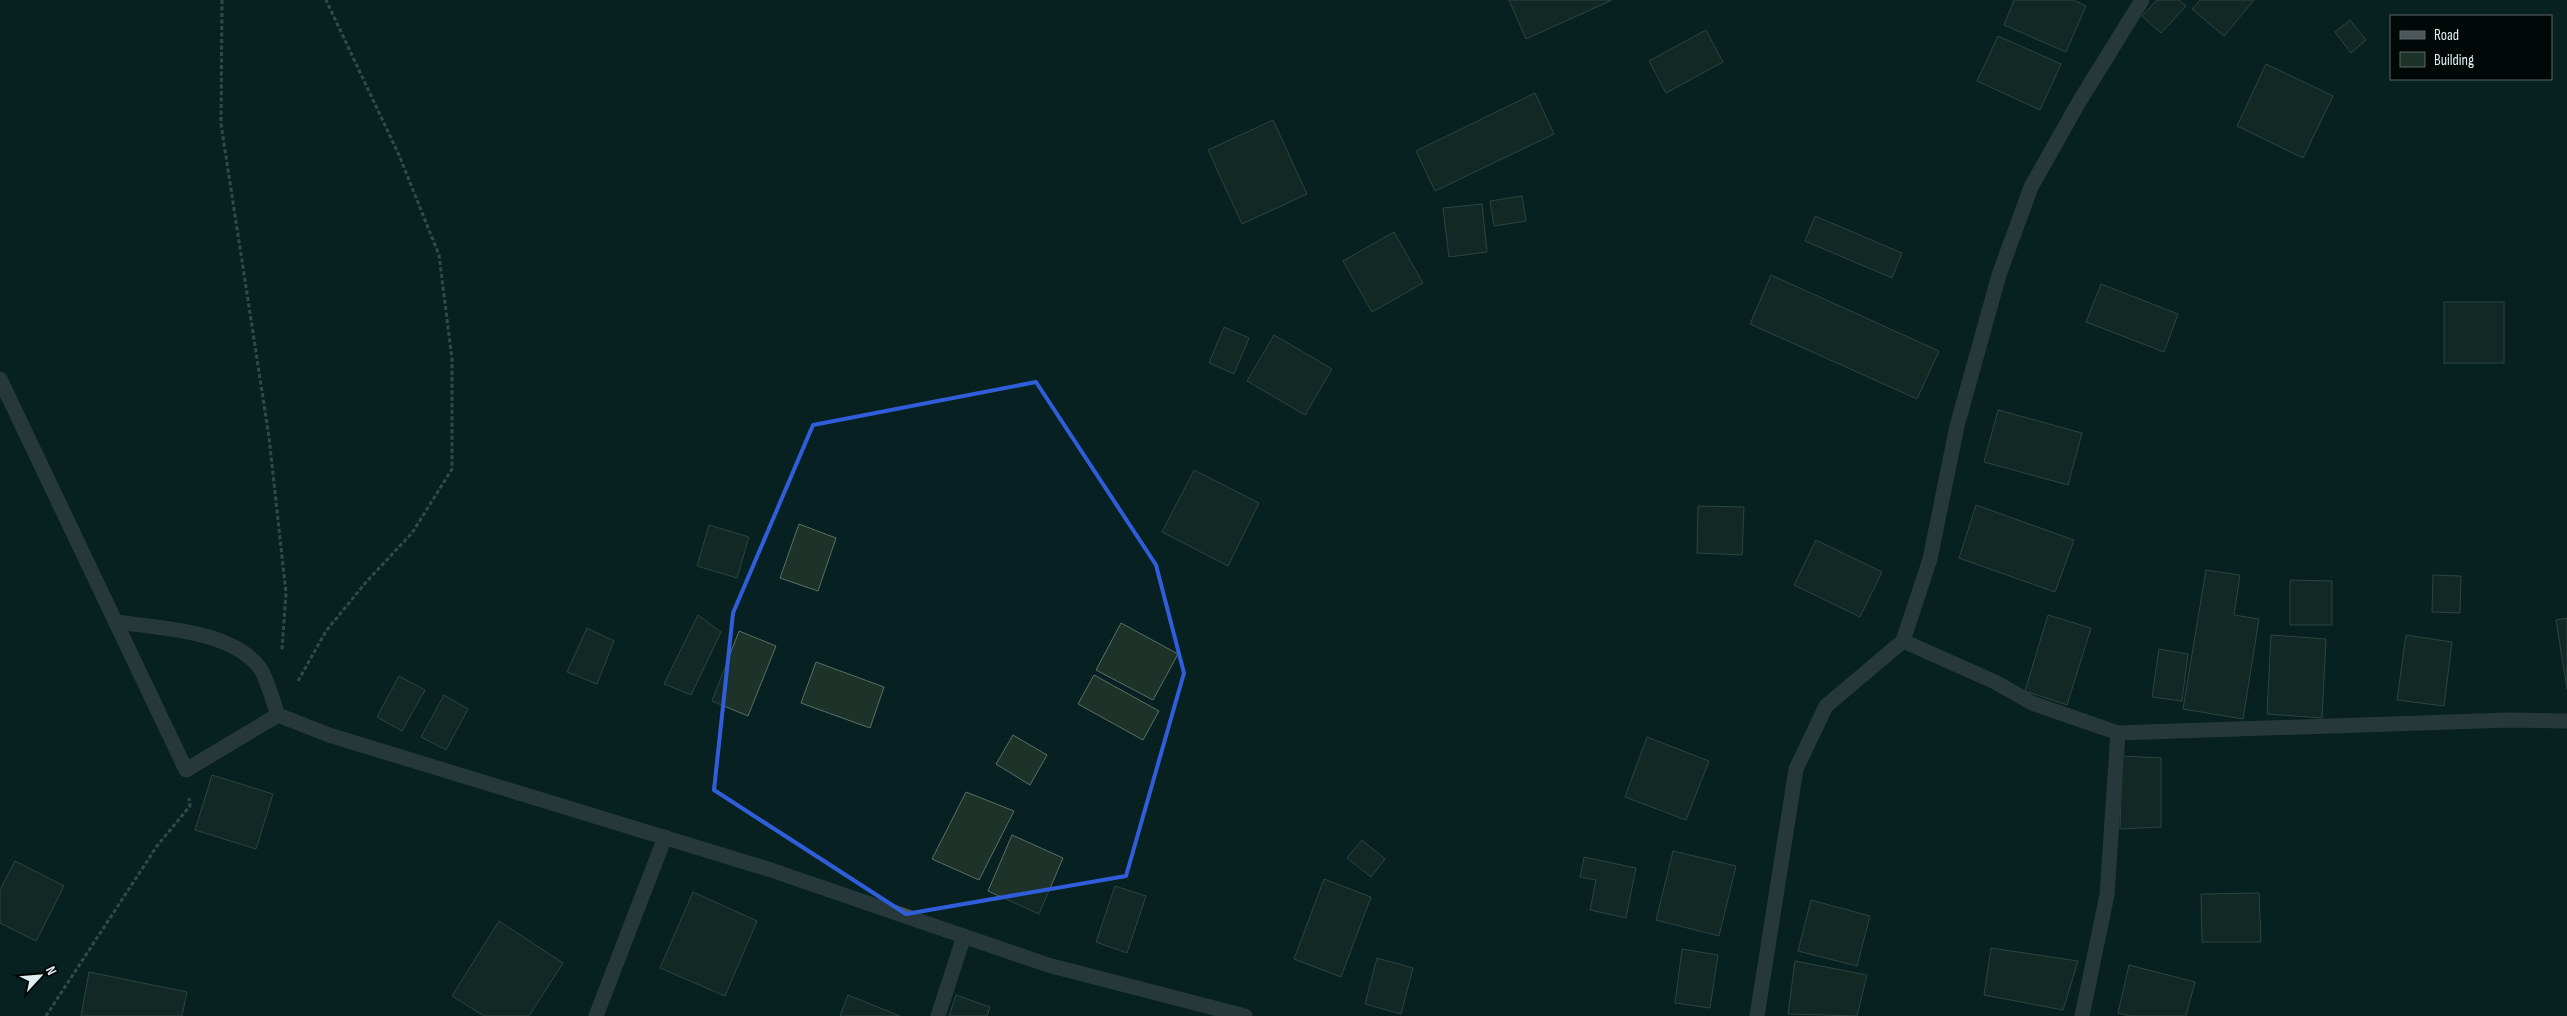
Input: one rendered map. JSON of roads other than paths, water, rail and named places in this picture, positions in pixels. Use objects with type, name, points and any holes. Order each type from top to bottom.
[{"type":"street","points":[[1757,1016],[1796,769],[1826,706],[1903,640],[1930,559],[1957,426],[1999,275],[2030,188],[2079,102],[2142,0]]},
{"type":"street","points":[[0,379],[186,770],[278,715]]},
{"type":"street","points":[[116,622],[186,632],[228,642],[260,668],[278,715],[330,735],[771,870],[1048,966],[1245,1016]]},
{"type":"street","points":[[1903,640],[1995,682],[2032,702],[2118,734],[2510,720],[2567,721]]},
{"type":"street","points":[[2082,1016],[2107,895],[2118,734]]},
{"type":"street","points":[[596,1016],[665,837]]},
{"type":"street","points":[[938,1016],[964,936]]}]
